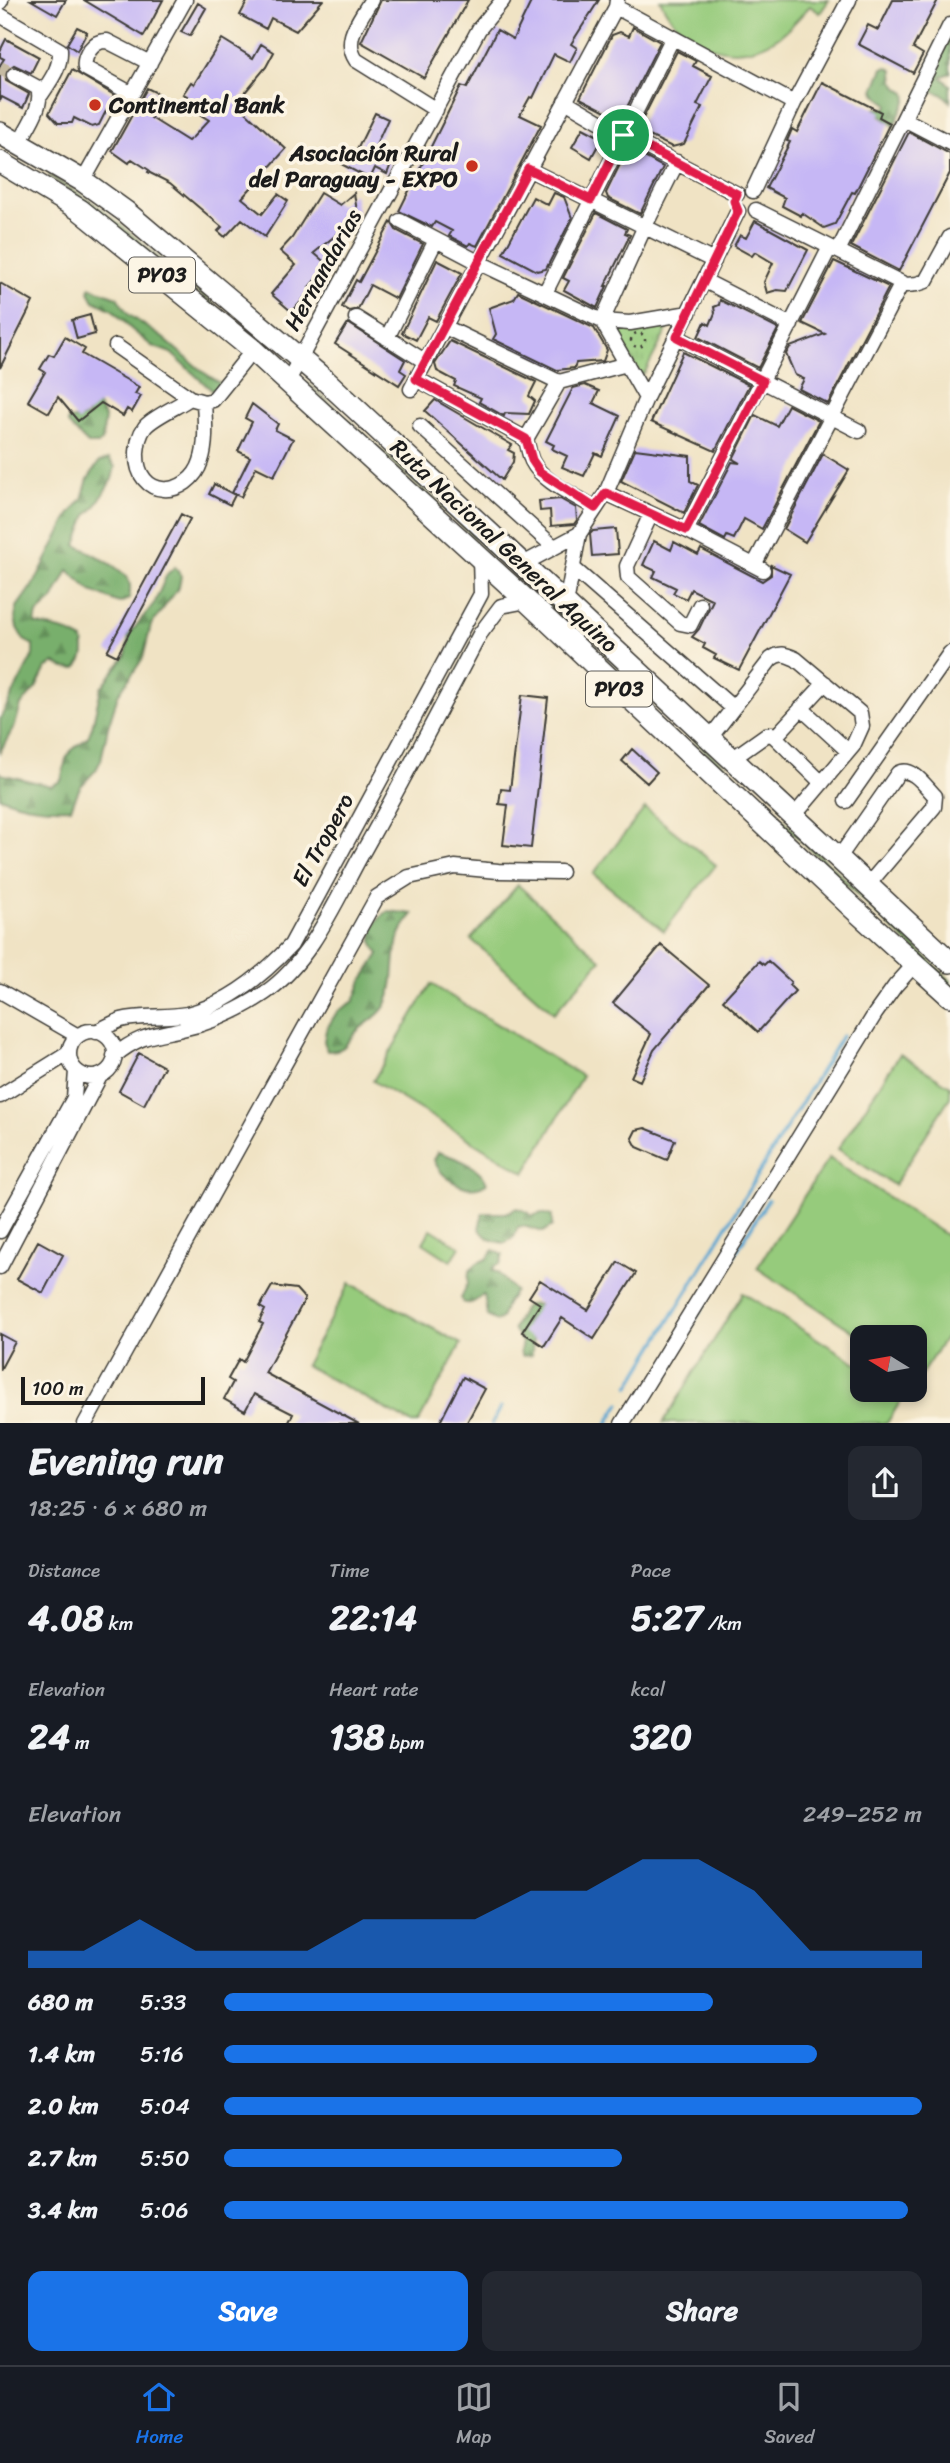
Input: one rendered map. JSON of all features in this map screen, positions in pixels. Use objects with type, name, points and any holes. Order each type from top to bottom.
[{"type":"highway","name":"Ruta Nacional General Aquino","points":[[9,138],[83,181],[136,220],[300,358],[950,962]]},
{"type":"highway","points":[[28,179],[42,156]]},
{"type":"highway","name":"Ruta Nacional General Aquino","points":[[0,163],[80,210],[253,350],[527,601],[950,996]]},
{"type":"street","points":[[83,181],[185,0]]},
{"type":"street","points":[[372,0],[349,40],[349,51],[356,60],[436,110]]},
{"type":"street","name":"Hernandarias","points":[[288,381],[479,29],[503,0]]},
{"type":"street","points":[[753,191],[794,103],[849,0]]},
{"type":"street","points":[[526,439],[414,384],[617,4],[671,39],[794,103]]},
{"type":"street","points":[[0,15],[60,50],[61,60],[41,95],[36,110],[9,138]]},
{"type":"street","points":[[686,530],[791,325],[904,119],[950,25]]},
{"type":"street","points":[[545,293],[671,39]]},
{"type":"street","points":[[56,72],[84,61],[94,44],[100,40],[149,63]]},
{"type":"street","points":[[84,61],[85,68],[93,74],[132,94]]},
{"type":"street","points":[[14,75],[38,88],[41,95]]},
{"type":"street","points":[[565,101],[623,135],[737,194]]},
{"type":"street","points":[[904,119],[950,143]]},
{"type":"street","points":[[602,321],[677,162]]},
{"type":"street","points":[[528,169],[714,261]]},
{"type":"street","points":[[566,604],[579,534],[606,493],[646,398],[738,211],[734,201],[737,194],[746,189],[753,191],[759,200],[756,210],[749,214],[738,211]]},
{"type":"street","points":[[756,210],[902,283],[917,284],[926,281],[950,237]]},
{"type":"street","points":[[400,221],[480,263],[602,321],[630,323],[689,313]]},
{"type":"street","points":[[387,338],[436,240]]},
{"type":"street","points":[[705,281],[791,325]]},
{"type":"street","points":[[606,493],[686,530],[758,568],[831,417],[902,283]]},
{"type":"street","points":[[356,318],[426,362]]},
{"type":"street","points":[[602,321],[646,398]]},
{"type":"street","points":[[445,327],[559,382],[627,364]]},
{"type":"street","points":[[677,337],[859,432]]},
{"type":"street","points":[[116,346],[197,400],[205,431],[200,463],[191,477],[176,488],[159,489],[146,483],[138,472],[138,442],[146,426],[197,400],[213,400],[253,350]]},
{"type":"street","points":[[559,382],[526,439],[532,460],[540,472],[595,508]]},
{"type":"street","points":[[420,426],[554,548]]},
{"type":"street","points":[[651,514],[627,566],[628,577],[680,624],[690,625],[700,605]]},
{"type":"street","points":[[523,564],[579,534]]},
{"type":"street","name":"El Tropero","points":[[96,1032],[121,1020],[172,1016],[204,1009],[248,985],[291,946],[481,594],[480,558]]},
{"type":"street","points":[[573,568],[733,708]]},
{"type":"street","name":"El Tropero","points":[[114,1056],[131,1042],[221,1017],[266,992],[289,971],[313,941],[395,795],[480,634],[501,606],[527,601]]},
{"type":"street","points":[[846,801],[950,653]]},
{"type":"street","points":[[709,738],[771,659],[778,654],[786,654],[796,659],[860,713],[862,726],[858,738],[793,817]]},
{"type":"street","points":[[776,736],[825,682]]},
{"type":"street","points":[[801,708],[848,751]]},
{"type":"street","points":[[732,759],[766,735],[772,734],[822,783]]},
{"type":"street","points":[[838,859],[898,773],[910,771],[935,796],[934,807],[867,886]]},
{"type":"street","points":[[85,1423],[377,897],[409,877],[456,867],[561,872]]},
{"type":"street","points":[[622,1423],[875,1014],[915,964]]},
{"type":"street","points":[[0,992],[78,1036]]},
{"type":"street","points":[[0,1267],[100,1076],[110,1068],[114,1056],[112,1043],[90,1031],[78,1036],[69,1053],[76,1071],[87,1077],[100,1076]]},
{"type":"street","points":[[0,1096],[69,1053]]},
{"type":"street","points":[[0,1231],[74,1098],[76,1071]]},
{"type":"green space","points":[[660,0],[829,0],[820,13],[810,6],[789,29],[774,40],[757,47],[724,50],[694,39],[680,28]]},
{"type":"green space","points":[[950,35],[950,73],[941,77],[950,85],[950,102],[944,95],[933,91],[927,82]]},
{"type":"green space","points":[[883,68],[893,70],[895,84],[906,93],[907,99],[894,126],[873,110],[887,108],[888,104],[876,95],[874,90]]},
{"type":"green space","points":[[50,175],[99,207],[269,351],[97,210]]},
{"type":"green space","points":[[90,287],[117,297],[128,314],[220,383],[218,396],[171,353],[152,346],[113,310],[94,301],[89,292]]},
{"type":"green space","points":[[664,323],[668,328],[641,376],[614,330],[615,327]]},
{"type":"green space","points":[[306,383],[772,809],[950,980],[950,984],[770,811]]},
{"type":"green space","points":[[97,404],[105,418],[102,441],[88,444],[68,424],[68,420],[88,417],[87,412]]},
{"type":"green space","points":[[109,459],[115,467],[112,479],[87,515],[76,545],[103,560],[128,579],[129,599],[119,603],[91,591],[68,570],[53,600],[37,614],[35,624],[65,631],[83,640],[82,659],[75,669],[64,668],[55,663],[46,668],[36,688],[21,705],[15,725],[0,752],[0,719],[33,655],[33,645],[24,640],[17,628],[17,607],[36,580],[69,515],[82,499],[88,479],[99,462]]},
{"type":"green space","points":[[175,567],[181,576],[179,587],[151,625],[143,658],[118,695],[101,760],[96,770],[80,787],[71,808],[35,807],[0,797],[0,771],[1,774],[51,786],[61,781],[66,759],[71,751],[88,737],[101,688],[126,655],[129,635],[155,602],[167,574]]},
{"type":"green space","points":[[645,808],[716,865],[664,931],[593,874]]},
{"type":"green space","points":[[518,885],[601,960],[554,1013],[471,939]]},
{"type":"green space","points":[[388,911],[413,914],[399,938],[390,994],[385,1006],[342,1048],[327,1051],[324,1041],[326,1030],[337,1012],[354,1001],[362,981],[379,954],[373,942],[373,931],[378,920]]},
{"type":"green space","points":[[431,984],[582,1076],[525,1173],[373,1081]]},
{"type":"green space","points":[[900,1054],[950,1086],[950,1097],[894,1185],[838,1149]]},
{"type":"green space","points":[[438,1152],[473,1167],[487,1183],[471,1187],[449,1179],[434,1160]]},
{"type":"green space","points":[[829,1158],[950,1238],[950,1331],[928,1364],[928,1325],[850,1325],[850,1329],[757,1268]]},
{"type":"green space","points":[[517,1208],[532,1216],[542,1213],[552,1216],[552,1226],[543,1232],[518,1227],[514,1237],[505,1243],[490,1239],[479,1228],[483,1213],[506,1213]]},
{"type":"green space","points":[[431,1229],[460,1247],[451,1261],[423,1243]]},
{"type":"green space","points":[[494,1250],[503,1255],[500,1264],[494,1266],[492,1271],[497,1272],[515,1291],[506,1304],[501,1319],[496,1321],[487,1316],[483,1295],[469,1303],[463,1302],[461,1298],[468,1283],[469,1272],[477,1263],[487,1259]]},
{"type":"green space","points":[[350,1283],[461,1344],[418,1423],[411,1423],[305,1365]]},
{"type":"green space","points":[[743,1293],[850,1359],[850,1402],[900,1402],[887,1423],[663,1423]]},
{"type":"green space","points":[[532,1304],[549,1306],[533,1334],[532,1355],[522,1356],[522,1342],[513,1329],[524,1307]]},
{"type":"building","points":[[31,0],[66,0],[57,15]]},
{"type":"building","points":[[84,0],[163,0],[144,36]]},
{"type":"building","points":[[248,0],[323,0],[296,31],[271,18],[266,29],[240,15]]},
{"type":"building","points":[[381,0],[468,0],[424,78],[361,42]]},
{"type":"building","name":"Asociación Rural del Paraguay - EXPO","points":[[532,0],[599,0],[571,44],[577,48],[570,62],[554,54],[533,98],[530,97],[520,115],[541,125],[477,246],[470,243],[468,246],[449,236],[452,231],[435,222],[432,227],[399,211],[461,86],[467,88],[497,30],[513,39]]},
{"type":"building","points":[[893,0],[938,0],[913,48],[923,54],[913,73],[858,44],[868,25],[878,30]]},
{"type":"building","points":[[198,3],[206,8],[190,36],[181,32]]},
{"type":"building","points":[[77,27],[87,32],[77,51],[67,44]]},
{"type":"building","points":[[633,27],[660,42],[621,119],[580,98],[612,35],[620,32],[629,36]]},
{"type":"building","points":[[6,39],[39,57],[31,73],[14,65],[5,71],[6,81],[29,94],[23,108],[2,97],[0,101],[0,65],[4,59],[0,57],[0,51]]},
{"type":"building","points":[[222,39],[253,58],[261,44],[274,52],[266,67],[236,103],[286,149],[242,198],[262,214],[278,194],[288,201],[265,237],[242,219],[225,237],[218,231],[222,227],[170,183],[148,172],[149,170],[132,159],[129,163],[112,151],[147,88],[159,94],[153,105],[157,107],[151,118],[188,141],[193,137],[209,120],[182,104],[187,96],[183,94],[191,82],[194,84]]},
{"type":"building","points":[[677,51],[696,61],[693,66],[712,76],[697,105],[702,107],[684,144],[672,147],[637,130]]},
{"type":"building","points":[[72,70],[114,95],[99,125],[92,127],[74,118],[72,123],[58,123],[49,113]]},
{"type":"building","points":[[822,82],[881,112],[879,117],[890,123],[855,193],[852,192],[835,224],[824,228],[802,213],[801,216],[782,206],[785,198],[766,188],[790,142],[787,141],[792,129],[797,132]]},
{"type":"building","points":[[375,113],[388,119],[372,154],[391,164],[387,174],[375,168],[370,179],[343,165],[350,152],[355,154]]},
{"type":"building","points":[[583,128],[602,138],[591,158],[572,147]]},
{"type":"building","points":[[909,132],[950,154],[950,173],[899,271],[851,246]]},
{"type":"building","points":[[628,148],[663,167],[640,214],[608,198],[606,193]]},
{"type":"building","points":[[320,193],[340,205],[354,193],[358,217],[314,253],[328,265],[292,312],[271,294],[296,265],[280,251],[292,238]]},
{"type":"building","points":[[554,193],[564,197],[572,218],[546,269],[537,271],[503,253],[533,197],[548,205]]},
{"type":"building","points":[[596,213],[627,229],[625,233],[630,235],[597,308],[564,290],[569,281],[563,278]]},
{"type":"building","points":[[755,221],[808,250],[787,291],[767,293],[764,282],[773,263],[755,252],[752,256],[734,246],[740,235],[746,238]]},
{"type":"building","name":"Asociación Rural del Paraguay - EXPO","points":[[391,222],[396,230],[423,244],[396,299],[370,285],[358,309],[349,311],[342,307],[356,280],[359,282]]},
{"type":"building","name":"Asociación Rural del Paraguay - EXPO","points":[[437,260],[462,273],[436,321],[428,317],[416,340],[402,333]]},
{"type":"building","points":[[834,261],[889,287],[828,404],[799,389],[804,379],[795,375],[786,354],[790,347],[825,334],[802,323]]},
{"type":"building","points":[[0,283],[33,302],[0,368]]},
{"type":"building","points":[[518,292],[594,328],[607,350],[603,361],[576,363],[574,368],[557,370],[493,339],[496,334],[489,308],[514,299]]},
{"type":"building","points":[[720,300],[778,329],[758,368],[698,337],[705,322],[710,325],[715,313],[714,307],[719,305]]},
{"type":"building","points":[[90,315],[95,334],[77,339],[72,320]]},
{"type":"building","points":[[348,323],[405,360],[400,370],[406,374],[399,385],[335,344]]},
{"type":"building","points":[[65,337],[85,349],[82,354],[139,387],[135,394],[141,396],[132,412],[127,409],[123,416],[101,403],[78,421],[58,397],[49,413],[28,401],[45,372],[40,369],[49,354],[54,356]]},
{"type":"building","points":[[450,341],[536,382],[529,396],[535,401],[529,414],[505,413],[504,416],[479,402],[481,398],[454,386],[456,381],[437,371],[435,364]]},
{"type":"building","points":[[683,352],[749,385],[715,451],[651,422]]},
{"type":"building","points":[[585,385],[599,391],[593,403],[620,416],[602,456],[595,453],[584,476],[562,467],[567,456],[552,449],[554,445],[546,441],[573,388]]},
{"type":"building","points":[[435,400],[512,445],[508,450],[514,453],[513,462],[502,480],[425,411]]},
{"type":"building","points":[[252,404],[278,424],[275,430],[293,439],[274,476],[256,467],[241,497],[232,493],[250,457],[238,451],[252,422],[245,418]]},
{"type":"building","points":[[788,405],[819,421],[762,529],[744,519],[734,539],[727,536],[725,540],[699,526],[732,462],[740,463],[733,459],[755,415],[777,426]]},
{"type":"building","points":[[635,449],[690,456],[690,481],[698,485],[684,513],[621,481]]},
{"type":"building","points":[[823,454],[849,470],[805,542],[784,529]]},
{"type":"building","points":[[214,484],[235,495],[230,505],[209,494]]},
{"type":"building","points":[[560,499],[576,508],[577,520],[574,524],[551,526],[550,510],[540,511],[539,501]]},
{"type":"building","points":[[181,514],[190,519],[117,656],[107,651]]},
{"type":"building","points":[[616,529],[618,554],[592,556],[590,534],[593,531]]},
{"type":"building","points":[[654,541],[671,550],[674,542],[698,555],[701,549],[762,581],[771,575],[771,565],[790,574],[739,670],[714,658],[716,655],[703,648],[705,644],[692,637],[699,629],[713,600],[691,589],[686,599],[673,593],[676,588],[653,577],[656,571],[643,565]]},
{"type":"building","points":[[522,695],[548,698],[531,848],[503,845],[508,805],[499,804],[501,789],[510,790]]},
{"type":"building","points":[[632,749],[657,772],[647,783],[622,761]]},
{"type":"building","points":[[661,945],[709,985],[654,1050],[640,1081],[631,1077],[651,1034],[613,1003]]},
{"type":"building","points":[[759,961],[764,965],[768,961],[791,982],[789,985],[795,991],[758,1032],[723,1000]]},
{"type":"building","points":[[139,1053],[164,1067],[144,1105],[119,1091]]},
{"type":"building","points":[[645,1128],[675,1140],[667,1160],[637,1147],[632,1138],[636,1130]]},
{"type":"building","points":[[38,1241],[63,1255],[43,1293],[17,1279]]},
{"type":"building","points":[[618,1262],[636,1273],[594,1339],[562,1318],[544,1346],[522,1332],[540,1304],[529,1297],[540,1280],[588,1310]]},
{"type":"building","points":[[272,1286],[296,1289],[305,1299],[265,1373],[357,1423],[288,1423],[293,1414],[254,1394],[245,1411],[224,1399],[233,1382],[228,1379],[239,1359],[243,1362],[263,1324],[259,1322],[265,1310],[260,1307]]},
{"type":"building","points":[[0,1334],[15,1342],[0,1370]]},
{"type":"building","points":[[463,1377],[485,1389],[467,1423],[440,1423]]},
{"type":"waterway","points":[[629,1387],[842,1036]]},
{"type":"waterway","points":[[632,1423],[768,1200]]},
{"type":"waterway","points":[[608,1423],[620,1403]]},
{"type":"waterway","points":[[493,1423],[501,1407]]},
{"type":"tunnel","points":[[0,68],[14,75]]},
{"type":"place","name":"Continental Bank","points":[[95,105]]},
{"type":"place","name":"Asociación Rural del Paraguay - EXPO","points":[[472,166]]},
{"type":"route","points":[[623,135],[737,194],[734,205],[738,211],[677,337],[763,381],[686,530],[606,493],[595,508],[540,472],[532,460],[526,439],[416,379],[528,169],[591,200],[623,135]]}]
